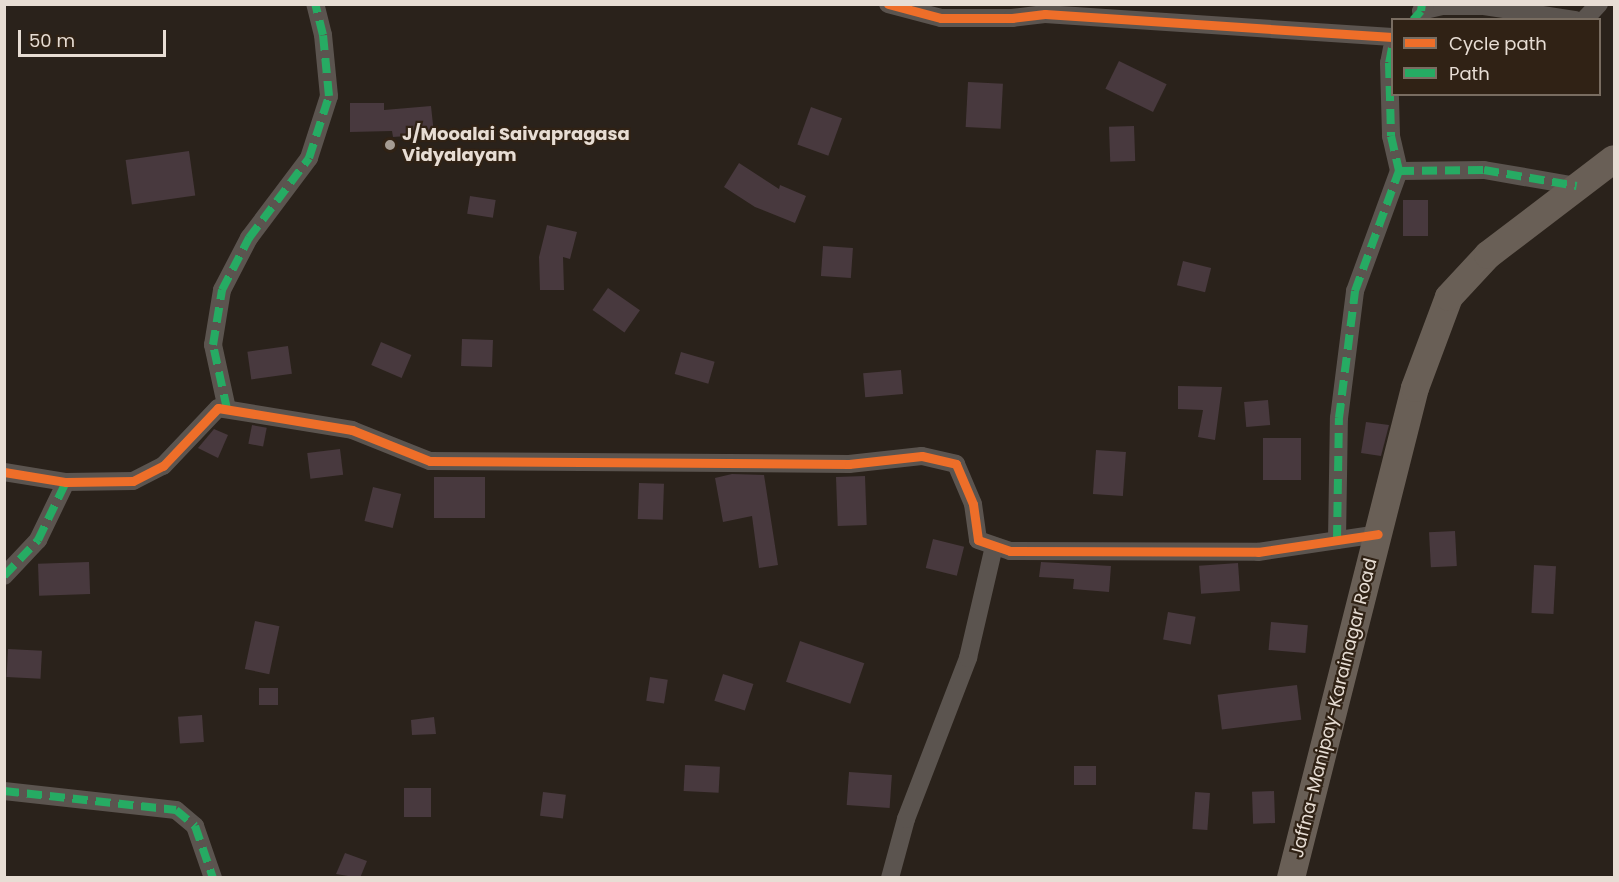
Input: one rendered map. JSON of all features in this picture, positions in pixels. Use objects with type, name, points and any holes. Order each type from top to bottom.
[{"type":"main road","name":"Jaffna-Manipay-Karainagar Road","points":[[1291,878],[1414,388],[1449,297],[1488,255],[1614,159]]},
{"type":"street","points":[[227,409],[213,345],[222,290],[249,238],[309,158],[329,96],[323,35],[315,4]]},
{"type":"street","points":[[888,4],[941,18],[1056,14],[1391,37]]},
{"type":"street","points":[[1586,18],[1599,4]]},
{"type":"street","points":[[1419,12],[1442,6],[1484,6],[1563,18]]},
{"type":"street","points":[[1337,540],[1340,418],[1355,291],[1399,171],[1391,136],[1389,63],[1391,53]]},
{"type":"street","points":[[1399,171],[1484,170],[1577,186]]},
{"type":"street","points":[[4,472],[66,482],[132,481],[164,466],[218,408],[352,430],[430,460],[849,464],[922,456],[956,464],[973,504],[978,540],[1010,551],[1258,552],[1377,534]]},
{"type":"street","points":[[4,576],[38,540],[66,482]]},
{"type":"street","points":[[890,878],[906,819],[968,658],[994,546]]},
{"type":"street","points":[[4,791],[176,810],[195,826],[213,878]]},
{"type":"building","points":[[1119,61],[1167,84],[1153,112],[1105,89]]},
{"type":"building","points":[[968,82],[1003,84],[1001,129],[966,127]]},
{"type":"building","points":[[350,103],[384,103],[384,110],[431,106],[434,134],[393,137],[392,131],[350,132]]},
{"type":"building","points":[[811,107],[842,118],[828,156],[797,145]]},
{"type":"building","points":[[1134,126],[1135,161],[1110,162],[1109,127]]},
{"type":"building","points":[[189,151],[195,196],[132,204],[126,160]]},
{"type":"building","points":[[739,163],[779,189],[780,185],[806,196],[795,223],[755,207],[724,187]]},
{"type":"building","points":[[470,196],[496,200],[493,218],[467,214]]},
{"type":"building","points":[[1403,200],[1428,200],[1428,236],[1403,236]]},
{"type":"building","points":[[547,225],[577,232],[570,259],[563,257],[564,290],[540,290],[539,257]]},
{"type":"building","points":[[823,246],[853,248],[851,278],[821,276]]},
{"type":"building","points":[[1183,261],[1211,268],[1205,292],[1177,285]]},
{"type":"building","points":[[608,288],[640,310],[624,332],[593,310]]},
{"type":"building","points":[[462,339],[493,340],[492,367],[461,366]]},
{"type":"building","points":[[381,342],[411,355],[402,378],[371,365]]},
{"type":"building","points":[[288,346],[292,374],[251,379],[247,352]]},
{"type":"building","points":[[681,352],[715,362],[708,384],[675,374]]},
{"type":"building","points":[[901,370],[903,394],[865,397],[863,373]]},
{"type":"building","points":[[1178,386],[1222,387],[1215,440],[1198,437],[1203,410],[1178,409]]},
{"type":"building","points":[[1268,400],[1270,425],[1246,427],[1244,402]]},
{"type":"building","points":[[1366,422],[1389,425],[1381,456],[1361,453]]},
{"type":"building","points":[[252,425],[267,428],[263,447],[248,444]]},
{"type":"building","points":[[214,429],[228,435],[218,458],[198,448]]},
{"type":"building","points":[[1263,438],[1301,438],[1301,480],[1263,480]]},
{"type":"building","points":[[340,449],[343,475],[310,479],[307,453]]},
{"type":"building","points":[[1096,450],[1126,452],[1123,496],[1093,494]]},
{"type":"building","points":[[732,474],[764,475],[778,565],[759,568],[752,516],[723,522],[715,478]]},
{"type":"building","points":[[865,476],[867,525],[838,526],[836,477]]},
{"type":"building","points":[[434,477],[485,477],[485,518],[434,518]]},
{"type":"building","points":[[639,483],[664,484],[663,520],[638,519]]},
{"type":"building","points":[[373,487],[401,494],[393,528],[365,521]]},
{"type":"building","points":[[1455,531],[1457,566],[1431,567],[1429,532]]},
{"type":"building","points":[[933,539],[964,547],[957,576],[926,568]]},
{"type":"building","points":[[89,562],[90,594],[39,596],[38,564]]},
{"type":"building","points":[[1041,562],[1111,566],[1109,592],[1073,589],[1074,579],[1039,577]]},
{"type":"building","points":[[1238,563],[1240,591],[1201,594],[1199,566]]},
{"type":"building","points":[[1534,565],[1556,566],[1553,614],[1531,613]]},
{"type":"building","points":[[1168,612],[1196,617],[1191,644],[1163,640]]},
{"type":"building","points":[[255,621],[279,626],[269,674],[245,669]]},
{"type":"building","points":[[1271,622],[1308,625],[1305,653],[1269,650]]},
{"type":"building","points":[[800,641],[864,663],[850,704],[786,682]]},
{"type":"building","points":[[8,649],[42,651],[40,679],[7,677]]},
{"type":"building","points":[[723,674],[753,684],[745,711],[714,701]]},
{"type":"building","points":[[650,677],[668,680],[664,704],[646,701]]},
{"type":"building","points":[[1297,685],[1301,720],[1222,729],[1218,695]]},
{"type":"building","points":[[259,688],[278,688],[278,705],[259,705]]},
{"type":"building","points":[[202,715],[204,742],[180,744],[178,717]]},
{"type":"building","points":[[434,717],[436,734],[412,735],[411,720]]},
{"type":"building","points":[[685,765],[720,767],[719,793],[684,791]]},
{"type":"building","points":[[1074,766],[1096,766],[1096,785],[1074,785]]},
{"type":"building","points":[[849,772],[892,775],[890,808],[847,805]]},
{"type":"building","points":[[404,788],[431,788],[431,817],[404,817]]},
{"type":"building","points":[[1274,791],[1275,823],[1253,824],[1252,792]]},
{"type":"building","points":[[543,792],[566,795],[563,819],[540,816]]},
{"type":"building","points":[[1195,792],[1210,793],[1207,830],[1192,829]]},
{"type":"building","points":[[345,853],[367,861],[360,878],[336,874]]},
{"type":"marked path","points":[[227,409],[213,345],[222,290],[249,238],[309,158],[329,96],[323,35],[315,4]]},
{"type":"marked path","points":[[1415,18],[1421,11],[1422,4]]},
{"type":"marked path","points":[[1391,53],[1389,63],[1391,136],[1399,171],[1484,170],[1577,186]]},
{"type":"marked path","points":[[1337,540],[1339,418],[1355,291],[1399,171]]},
{"type":"marked path","points":[[4,576],[38,540],[66,482]]},
{"type":"marked path","points":[[4,791],[176,810],[195,826],[213,878]]},
{"type":"cycle path","points":[[888,4],[941,18],[1012,18],[1045,14],[1391,37]]},
{"type":"cycle path","points":[[4,472],[66,482],[133,481],[163,466],[218,408],[352,430],[430,461],[849,464],[922,456],[956,464],[973,504],[978,540],[1010,551],[1258,552],[1378,534]]},
{"type":"place","name":"J/Mooalai Saivapragasa Vidyalayam","points":[[390,145]]}]
